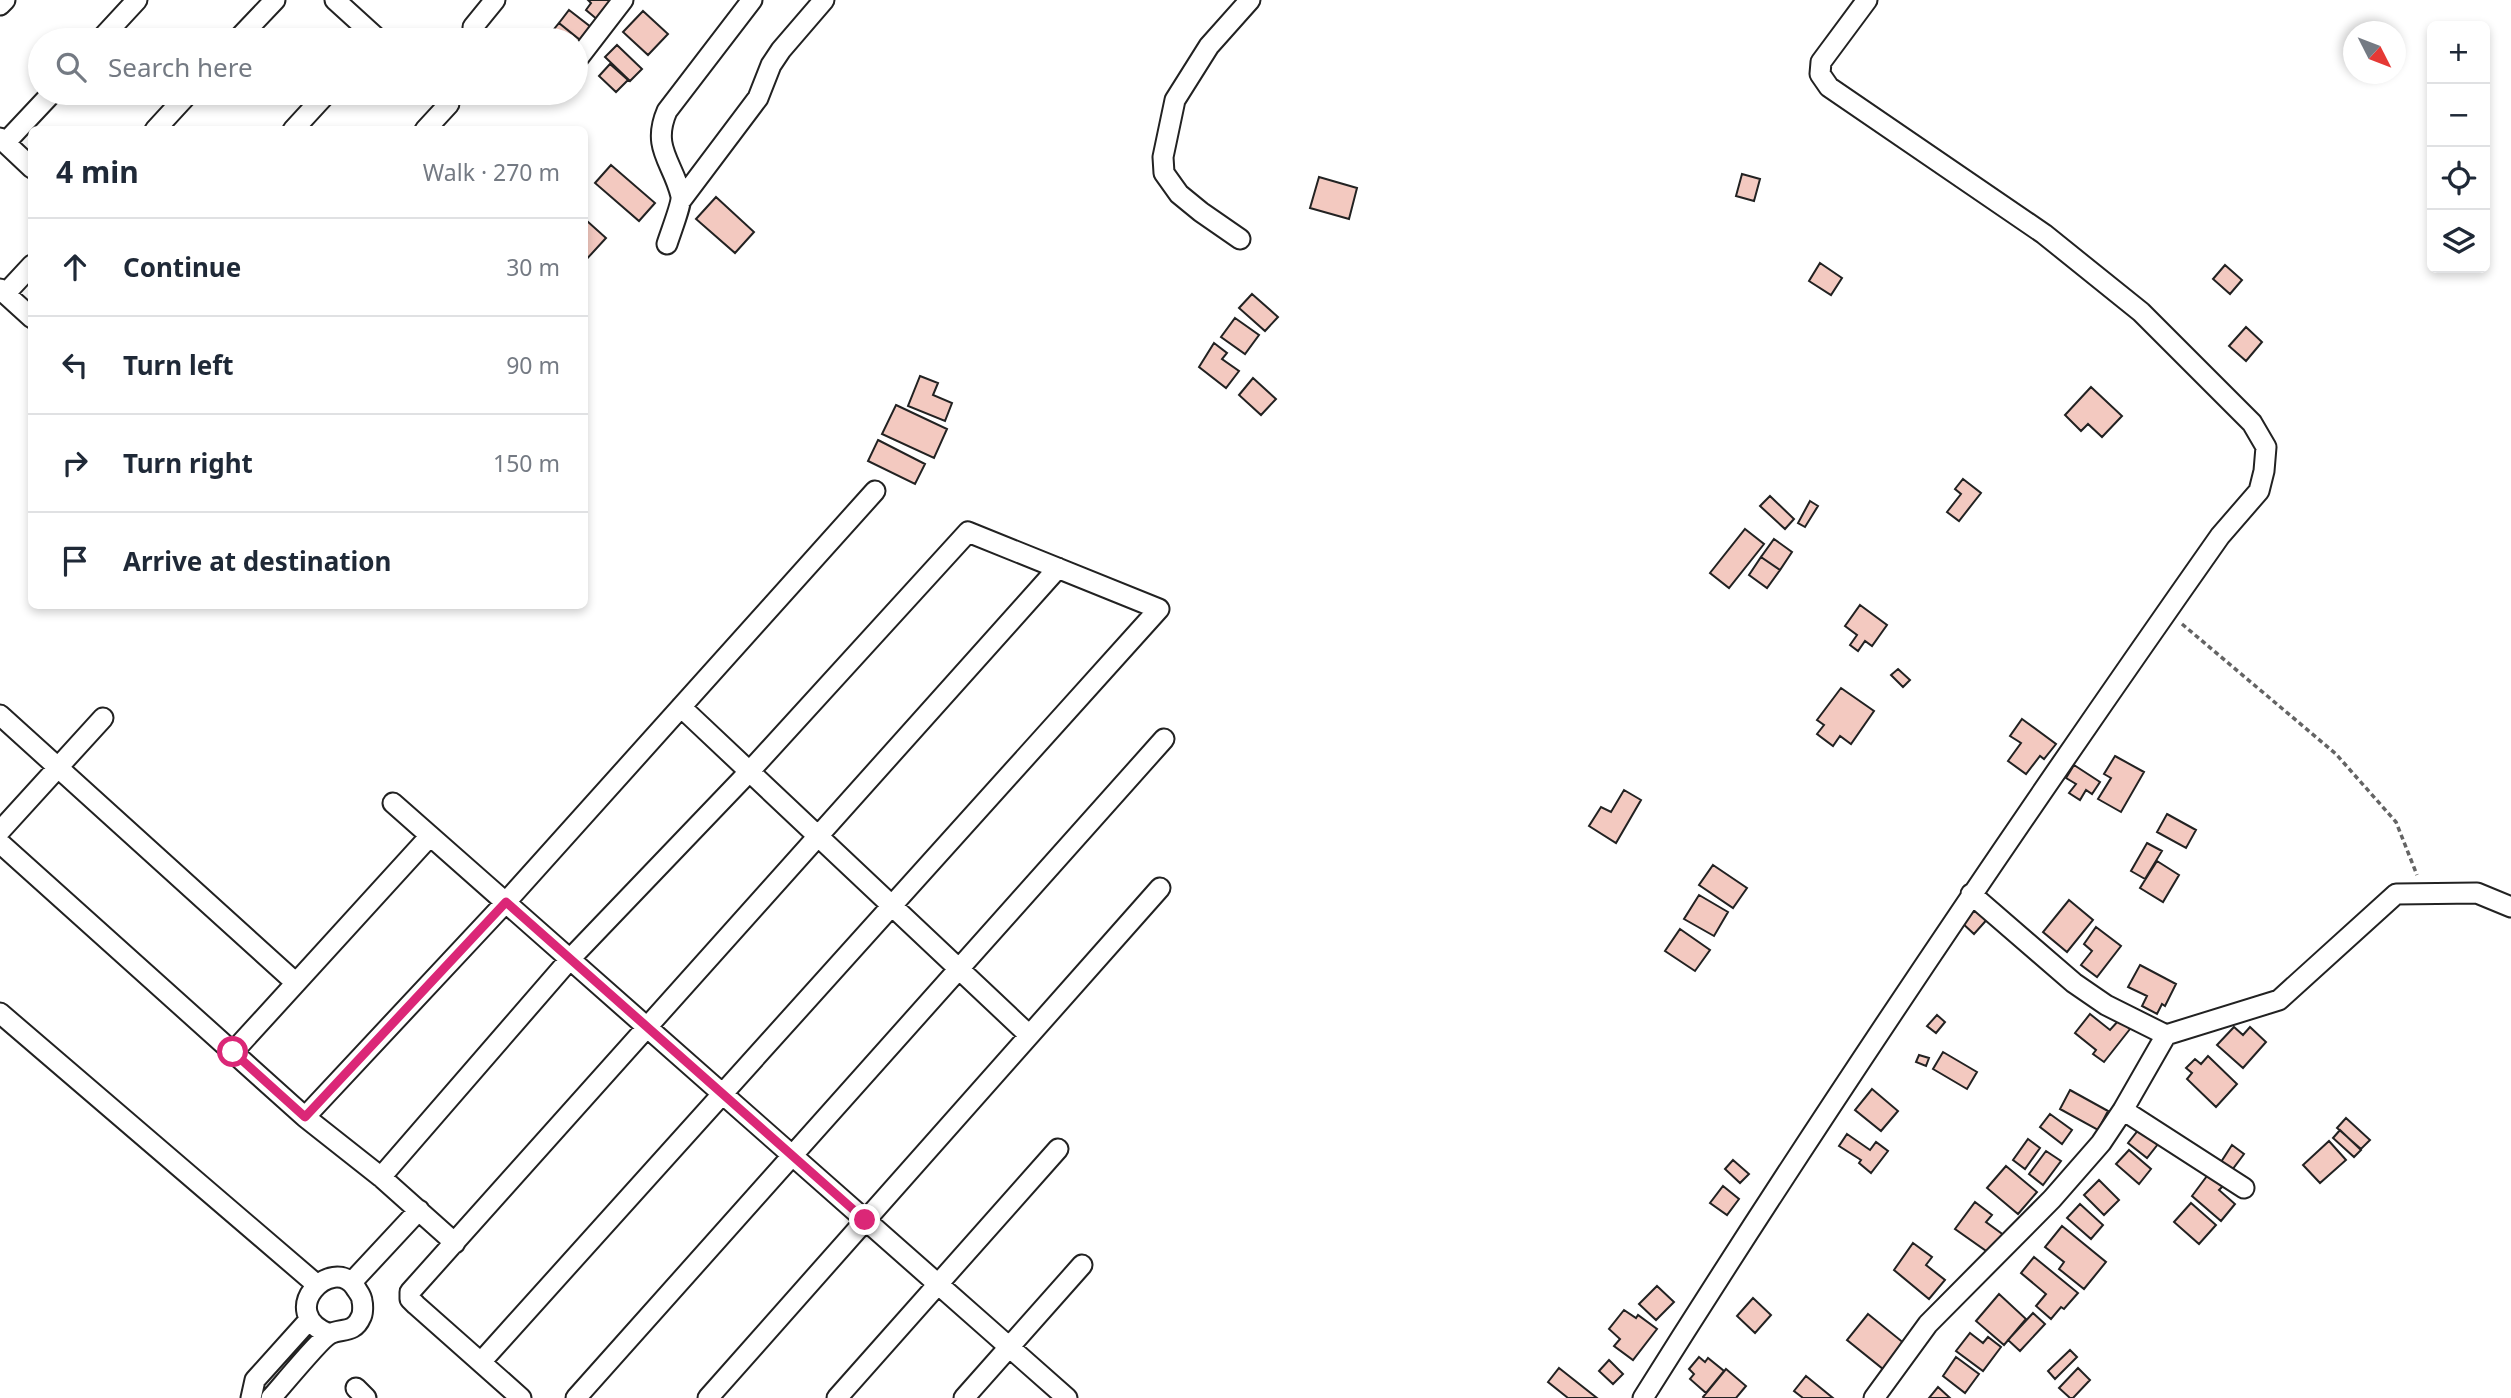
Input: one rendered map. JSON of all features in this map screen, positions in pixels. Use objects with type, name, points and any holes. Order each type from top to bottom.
[{"type":"street","points":[[0,5],[5,0]]},
{"type":"street","points":[[111,28],[137,0]]},
{"type":"street","points":[[248,28],[275,0]]},
{"type":"street","points":[[335,0],[365,28]]},
{"type":"street","points":[[473,27],[495,0]]},
{"type":"street","points":[[588,45],[623,0]]},
{"type":"street","points":[[682,199],[661,140],[660,128],[667,111],[752,0]]},
{"type":"street","points":[[667,244],[682,199],[758,98],[771,65],[781,50],[824,0]]},
{"type":"street","points":[[1240,239],[1179,194],[1164,173],[1163,157],[1175,100],[1209,47],[1250,0]]},
{"type":"street","points":[[1643,1398],[1971,894],[2167,611],[2220,537],[2259,491],[2264,471],[2266,447],[2252,423],[2141,312],[2044,234],[1829,87],[1820,74],[1821,62],[1867,0]]},
{"type":"street","points":[[28,164],[3,141],[40,105]]},
{"type":"street","points":[[159,126],[178,105]]},
{"type":"street","points":[[297,126],[316,105]]},
{"type":"street","points":[[429,126],[448,105]]},
{"type":"street","points":[[28,269],[3,292],[28,314]]},
{"type":"street","points":[[305,1117],[506,902],[875,491]]},
{"type":"street","points":[[381,1177],[570,959],[750,772],[968,532],[1159,609],[481,1362]]},
{"type":"street","points":[[521,1398],[410,1299],[410,1292],[1058,568]]},
{"type":"street","points":[[681,707],[1029,1035]]},
{"type":"street","points":[[0,715],[296,983]]},
{"type":"street","points":[[0,831],[103,718]]},
{"type":"street","points":[[576,1398],[1164,739]]},
{"type":"street","points":[[393,803],[1067,1398]]},
{"type":"street","points":[[233,1052],[429,836]]},
{"type":"street","points":[[0,843],[305,1117],[381,1177],[455,1243]]},
{"type":"street","points":[[708,1398],[1160,888]]},
{"type":"street","points":[[1971,894],[2074,983],[2106,1005],[2166,1034],[2279,1000],[2396,894],[2477,893],[2511,907]]},
{"type":"street","points":[[0,1013],[316,1284]]},
{"type":"street","points":[[1874,1398],[1928,1324],[2052,1199],[2101,1143],[2166,1034]]},
{"type":"street","points":[[2123,1110],[2244,1188]]},
{"type":"street","points":[[837,1398],[1058,1149]]},
{"type":"street","points":[[352,1282],[419,1210]]},
{"type":"street","points":[[964,1398],[1082,1265]]},
{"type":"street","points":[[333,1277],[352,1282],[363,1298],[361,1317],[348,1331],[329,1334],[317,1329],[309,1320],[306,1301],[316,1284],[333,1277]]},
{"type":"street","points":[[251,1398],[255,1380],[309,1320]]},
{"type":"street","points":[[271,1398],[329,1334]]},
{"type":"path","points":[[2167,611],[2336,754],[2396,822],[2425,894]]},
{"type":"building","points":[[588,0],[622,0],[599,21],[586,10],[591,3]]},
{"type":"building","points":[[569,10],[596,31],[588,40],[588,28],[565,28],[559,23]]},
{"type":"building","points":[[643,11],[668,34],[648,55],[623,32]]},
{"type":"building","points":[[617,45],[642,69],[630,81],[605,57]]},
{"type":"building","points":[[610,64],[628,80],[616,92],[599,76]]},
{"type":"building","points":[[611,165],[655,203],[639,221],[595,183]]},
{"type":"building","points":[[1742,174],[1760,179],[1754,201],[1736,196]]},
{"type":"building","points":[[1319,177],[1357,188],[1349,219],[1310,208]]},
{"type":"building","points":[[716,197],[754,232],[735,253],[696,219]]},
{"type":"building","points":[[588,222],[606,238],[588,258]]},
{"type":"building","points":[[1820,263],[1842,278],[1831,295],[1809,281]]},
{"type":"building","points":[[2225,265],[2242,280],[2230,294],[2213,279]]},
{"type":"building","points":[[1252,294],[1278,317],[1265,331],[1239,308]]},
{"type":"building","points":[[1235,318],[1259,335],[1245,354],[1221,337]]},
{"type":"building","points":[[2246,327],[2262,342],[2246,361],[2229,346]]},
{"type":"building","points":[[1214,343],[1227,353],[1222,359],[1239,371],[1226,388],[1199,367]]},
{"type":"building","points":[[920,376],[938,383],[933,395],[952,403],[945,421],[908,406]]},
{"type":"building","points":[[1253,378],[1276,399],[1261,415],[1239,395]]},
{"type":"building","points":[[2091,387],[2122,416],[2102,437],[2088,424],[2081,431],[2065,415]]},
{"type":"building","points":[[896,405],[947,429],[934,458],[882,434]]},
{"type":"building","points":[[878,440],[925,464],[915,484],[868,461]]},
{"type":"building","points":[[1963,479],[1981,493],[1959,521],[1947,512],[1961,494],[1955,489]]},
{"type":"building","points":[[1770,496],[1794,519],[1785,529],[1760,506]]},
{"type":"building","points":[[1810,501],[1818,506],[1805,527],[1798,523]]},
{"type":"building","points":[[1745,529],[1764,544],[1729,588],[1710,573]]},
{"type":"building","points":[[1774,539],[1792,552],[1780,570],[1761,557]]},
{"type":"building","points":[[1761,557],[1780,570],[1767,588],[1749,575]]},
{"type":"building","points":[[1860,605],[1887,625],[1872,646],[1865,641],[1858,651],[1850,645],[1857,635],[1845,626]]},
{"type":"building","points":[[1898,669],[1910,680],[1903,687],[1891,675]]},
{"type":"building","points":[[1841,688],[1874,711],[1851,744],[1840,736],[1833,746],[1817,734],[1824,725],[1817,720]]},
{"type":"building","points":[[2022,719],[2056,744],[2044,759],[2040,756],[2026,774],[2008,761],[2021,743],[2010,736]]},
{"type":"building","points":[[2115,756],[2144,772],[2121,812],[2098,799],[2111,778],[2104,774]]},
{"type":"building","points":[[2074,765],[2100,782],[2092,794],[2086,790],[2080,800],[2069,793],[2076,784],[2066,778]]},
{"type":"building","points":[[1624,790],[1641,800],[1616,843],[1589,826],[1601,807],[1611,812]]},
{"type":"building","points":[[2167,814],[2196,830],[2186,848],[2157,832]]},
{"type":"building","points":[[2147,843],[2162,851],[2145,879],[2131,871]]},
{"type":"building","points":[[2157,861],[2179,875],[2163,902],[2140,888]]},
{"type":"building","points":[[1713,865],[1747,888],[1733,908],[1699,885]]},
{"type":"building","points":[[1699,895],[1728,912],[1714,936],[1684,919]]},
{"type":"building","points":[[2069,900],[2093,920],[2067,952],[2043,932]]},
{"type":"building","points":[[1977,902],[1991,915],[1974,934],[1960,921]]},
{"type":"building","points":[[2096,927],[2121,946],[2097,977],[2081,965],[2092,951],[2084,944]]},
{"type":"building","points":[[1680,929],[1710,950],[1695,971],[1665,951]]},
{"type":"building","points":[[2140,965],[2176,984],[2165,1006],[2162,1004],[2157,1014],[2142,1006],[2147,996],[2128,987]]},
{"type":"building","points":[[2090,1014],[2110,1030],[2119,1020],[2130,1029],[2104,1062],[2093,1054],[2096,1050],[2075,1033]]},
{"type":"building","points":[[1937,1015],[1945,1022],[1936,1033],[1927,1026]]},
{"type":"building","points":[[2234,1027],[2243,1035],[2250,1027],[2266,1042],[2243,1068],[2217,1045]]},
{"type":"building","points":[[1943,1052],[1977,1072],[1967,1089],[1933,1069]]},
{"type":"building","points":[[1919,1055],[1929,1058],[1926,1066],[1916,1062]]},
{"type":"building","points":[[2208,1056],[2237,1084],[2216,1107],[2187,1079],[2192,1073],[2186,1068],[2195,1059],[2201,1064]]},
{"type":"building","points":[[1872,1089],[1898,1111],[1881,1131],[1855,1110]]},
{"type":"building","points":[[2070,1090],[2108,1111],[2098,1130],[2060,1109]]},
{"type":"building","points":[[2050,1114],[2072,1130],[2062,1144],[2040,1127]]},
{"type":"building","points":[[2346,1118],[2370,1140],[2361,1149],[2337,1128]]},
{"type":"building","points":[[2143,1124],[2162,1139],[2147,1158],[2128,1143]]},
{"type":"building","points":[[2340,1130],[2361,1150],[2354,1157],[2333,1138]]},
{"type":"building","points":[[1847,1134],[1870,1150],[1876,1142],[1888,1151],[1871,1173],[1859,1163],[1861,1160],[1839,1146]]},
{"type":"building","points":[[2028,1139],[2040,1148],[2025,1169],[2013,1160]]},
{"type":"building","points":[[2329,1141],[2346,1160],[2320,1183],[2303,1165]]},
{"type":"building","points":[[2232,1145],[2244,1154],[2232,1170],[2221,1162]]},
{"type":"building","points":[[2129,1150],[2151,1169],[2139,1184],[2116,1164]]},
{"type":"building","points":[[2046,1151],[2061,1161],[2043,1185],[2029,1174]]},
{"type":"building","points":[[1733,1160],[1749,1174],[1740,1183],[1725,1169]]},
{"type":"building","points":[[2006,1166],[2037,1192],[2018,1214],[1987,1188]]},
{"type":"building","points":[[2210,1172],[2224,1185],[2219,1190],[2235,1204],[2221,1221],[2192,1196]]},
{"type":"building","points":[[2099,1180],[2119,1200],[2104,1215],[2084,1195]]},
{"type":"building","points":[[1723,1186],[1739,1199],[1727,1215],[1710,1203]]},
{"type":"building","points":[[1975,1202],[1992,1215],[1986,1222],[2005,1236],[1992,1255],[1955,1229]]},
{"type":"building","points":[[2191,1203],[2216,1225],[2199,1244],[2174,1222]]},
{"type":"building","points":[[2080,1204],[2103,1225],[2091,1239],[2067,1218]]},
{"type":"building","points":[[2062,1226],[2106,1262],[2084,1289],[2059,1269],[2064,1262],[2045,1247]]},
{"type":"building","points":[[1913,1243],[1932,1257],[1926,1265],[1945,1280],[1929,1299],[1894,1270]]},
{"type":"building","points":[[2034,1257],[2078,1293],[2051,1319],[2036,1306],[2046,1294],[2021,1273]]},
{"type":"building","points":[[1657,1286],[1674,1302],[1656,1320],[1639,1304]]},
{"type":"building","points":[[1999,1294],[2026,1319],[2004,1345],[1976,1321]]},
{"type":"building","points":[[1753,1298],[1771,1315],[1755,1333],[1737,1316]]},
{"type":"building","points":[[1624,1310],[1636,1318],[1638,1315],[1657,1329],[1633,1360],[1614,1346],[1620,1339],[1609,1329]]},
{"type":"building","points":[[2033,1313],[2045,1324],[2020,1351],[2008,1340]]},
{"type":"building","points":[[1868,1314],[1905,1344],[1883,1369],[1847,1340]]},
{"type":"building","points":[[1970,1333],[1983,1343],[1988,1337],[2001,1347],[1983,1371],[1956,1351]]},
{"type":"building","points":[[2070,1350],[2077,1357],[2055,1379],[2048,1371]]},
{"type":"building","points":[[1699,1357],[1705,1362],[1708,1358],[1724,1371],[1706,1393],[1690,1379],[1694,1374],[1689,1369]]},
{"type":"building","points":[[1956,1357],[1979,1374],[1965,1393],[1943,1376]]},
{"type":"building","points":[[1609,1360],[1623,1374],[1613,1384],[1599,1371]]},
{"type":"building","points":[[1559,1368],[1597,1398],[1568,1398],[1548,1382]]},
{"type":"building","points":[[2078,1368],[2090,1380],[2070,1398],[2059,1388]]},
{"type":"building","points":[[1726,1369],[1746,1386],[1736,1398],[1704,1398],[1703,1397]]},
{"type":"building","points":[[1806,1376],[1833,1398],[1803,1398],[1794,1391]]},
{"type":"building","points":[[1938,1387],[1950,1398],[1929,1398]]},
{"type":"route","points":[[233,1052],[305,1117],[506,902],[865,1220]]}]
